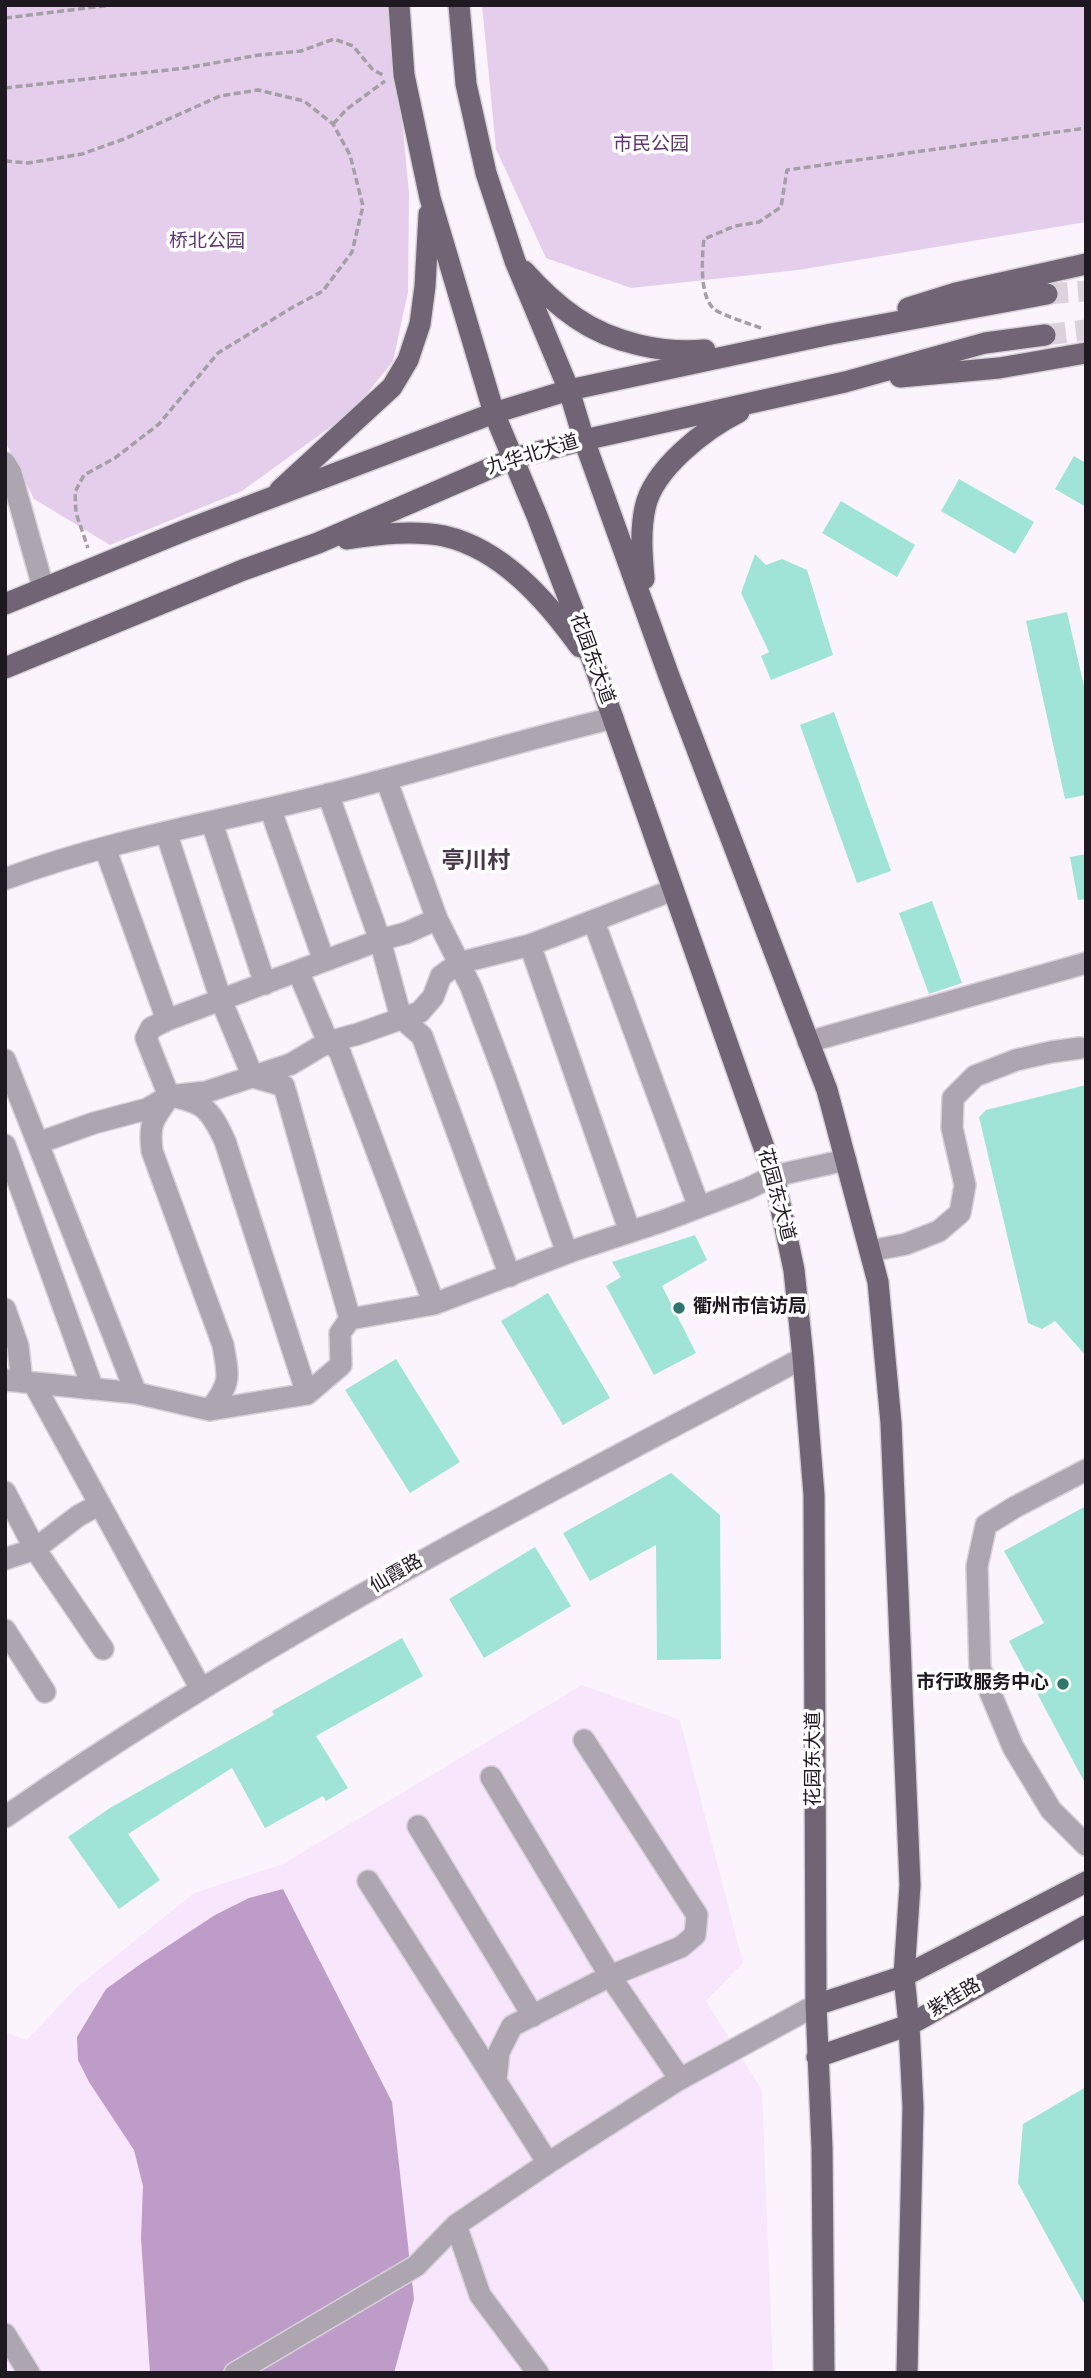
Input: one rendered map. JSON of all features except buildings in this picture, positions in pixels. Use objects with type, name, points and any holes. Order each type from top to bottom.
[{"type":"main road","name":"花园东大道","points":[[399,5],[404,75],[430,198],[494,413],[596,670],[774,1176],[794,1270],[814,1495],[816,2005],[822,2148],[824,2373]]},
{"type":"main road","points":[[459,5],[467,84],[486,173],[515,261],[569,390],[584,440],[669,676],[827,1090],[878,1282],[891,1436],[911,1885],[904,1976],[913,2107],[907,2373]]},
{"type":"main road","points":[[270,498],[392,387],[408,360],[420,324],[430,198]]},
{"type":"main road","points":[[515,261],[546,295],[578,320],[611,336],[680,352],[795,343]]},
{"type":"main road","points":[[831,334],[956,293],[1086,264]]},
{"type":"main road","points":[[5,604],[270,498],[494,413],[569,390],[831,334],[1046,294]]},
{"type":"main road","name":"九华北大道","points":[[5,668],[243,570],[318,543],[514,458],[845,382],[985,343],[1045,335]]},
{"type":"main road","points":[[845,382],[999,368],[1086,353]]},
{"type":"main road","points":[[649,616],[640,543],[645,505],[657,481],[699,438],[726,419],[762,401]]},
{"type":"main road","points":[[318,543],[378,534],[419,534],[446,537],[478,549],[506,566],[528,586],[566,628],[596,670]]},
{"type":"main road","points":[[816,2005],[904,1976],[1086,1882]]},
{"type":"main road","name":"紫桂路","points":[[817,2057],[909,2025],[1086,1926]]},
{"type":"street","points":[[5,463],[11,473],[44,587]]},
{"type":"street","points":[[5,879],[105,848],[328,794],[613,718]]},
{"type":"street","points":[[386,779],[436,919],[471,988],[505,1077],[567,1254]]},
{"type":"street","points":[[328,794],[380,940],[401,1018],[422,1036],[510,1276]]},
{"type":"street","points":[[270,808],[324,961]]},
{"type":"street","points":[[212,823],[265,984]]},
{"type":"street","points":[[166,832],[221,1000],[253,1077]]},
{"type":"street","points":[[105,848],[167,1020]]},
{"type":"street","points":[[38,1143],[147,1109],[169,1096],[206,1092],[291,1064],[328,1042],[420,1012],[432,997],[441,976],[459,964],[530,945],[673,890]]},
{"type":"street","points":[[169,1096],[146,1038],[151,1028],[380,940],[406,933],[436,919]]},
{"type":"street","points":[[594,922],[699,1207]]},
{"type":"street","points":[[530,945],[630,1232]]},
{"type":"street","points":[[808,1042],[1086,963]]},
{"type":"street","points":[[298,971],[328,1042],[339,1050],[434,1304]]},
{"type":"street","points":[[870,1251],[906,1244],[939,1231],[960,1213],[965,1185],[952,1128],[953,1098],[975,1076],[1016,1060],[1080,1048]]},
{"type":"street","points":[[5,1060],[11,1092],[38,1143],[136,1393]]},
{"type":"street","points":[[253,1077],[284,1086],[350,1319]]},
{"type":"street","points":[[169,1096],[199,1103],[216,1122],[225,1140],[307,1394]]},
{"type":"street","points":[[169,1096],[152,1120],[152,1151],[223,1345],[229,1375],[224,1392],[210,1410]]},
{"type":"street","points":[[5,1146],[93,1390]]},
{"type":"street","points":[[20,1382],[136,1393],[210,1410],[307,1394],[341,1364],[340,1333],[350,1319],[434,1304],[747,1189],[774,1176],[846,1160]]},
{"type":"street","points":[[5,1309],[18,1346],[20,1382],[100,1504],[201,1689]]},
{"type":"street","name":"仙霞路","points":[[5,1817],[69,1772],[201,1689],[444,1547],[803,1358]]},
{"type":"street","points":[[1086,1470],[986,1525],[977,1566],[980,1668],[1013,1747],[1051,1810],[1086,1845]]},
{"type":"street","points":[[5,1492],[35,1549],[103,1649]]},
{"type":"street","points":[[5,1559],[35,1549],[78,1516],[100,1504]]},
{"type":"street","points":[[5,1630],[45,1692]]},
{"type":"street","points":[[496,2080],[499,2052],[512,2026],[610,1976],[681,1947],[695,1935],[696,1915],[584,1740]]},
{"type":"street","points":[[491,1777],[610,1976],[680,2080]]},
{"type":"street","points":[[418,1826],[533,2015]]},
{"type":"street","points":[[368,1881],[548,2163]]},
{"type":"street","points":[[235,2373],[416,2266],[456,2225],[548,2163],[680,2080],[816,2005]]},
{"type":"street","points":[[456,2225],[480,2295],[538,2373]]},
{"type":"street","points":[[5,2334],[29,2373]]},
{"type":"path","points":[[5,18],[112,5]]},
{"type":"path","points":[[5,89],[186,68],[258,55],[301,51],[334,39],[354,46],[373,70],[390,78],[347,109],[332,124]]},
{"type":"path","points":[[5,161],[28,163],[82,154],[124,139],[220,96],[258,90],[304,101],[332,124],[350,156],[363,206],[352,251],[323,291],[218,353],[159,424],[116,458],[84,475],[75,492],[76,513],[94,567]]},
{"type":"path","points":[[795,343],[714,309],[707,298],[701,265],[704,239],[734,226],[759,222],[781,207],[787,170],[1086,128]]},
{"type":"shaded area","points":[[582,1685],[680,1720],[743,1963],[706,2001],[762,2090],[773,2373],[5,2373],[5,2032],[27,2040],[76,1988],[194,1893],[283,1864]]},
{"type":"shaded area","points":[[283,1889],[392,2102],[414,2299],[394,2373],[150,2373],[141,2238],[143,2186],[134,2150],[89,2082],[78,2060],[77,2037],[106,1989],[142,1963],[215,1915],[249,1898]]},
{"type":"green space","name":"桥北公园","points":[[5,5],[391,5],[409,193],[408,292],[393,361],[354,410],[242,491],[110,545],[34,499],[5,441]]},
{"type":"green space","name":"市民公园","points":[[482,5],[1086,5],[1086,222],[798,270],[631,288],[546,258],[496,149]]},
{"type":"tunnel","points":[[1047,294],[1086,291]]},
{"type":"tunnel","points":[[1045,335],[1086,330]]},
{"type":"place","name":"衢州市信访局","points":[[679,1308]]},
{"type":"place","name":"市行政服务中心","points":[[1063,1684]]},
{"type":"district","name":"亭川村","points":[[476,863]]}]
